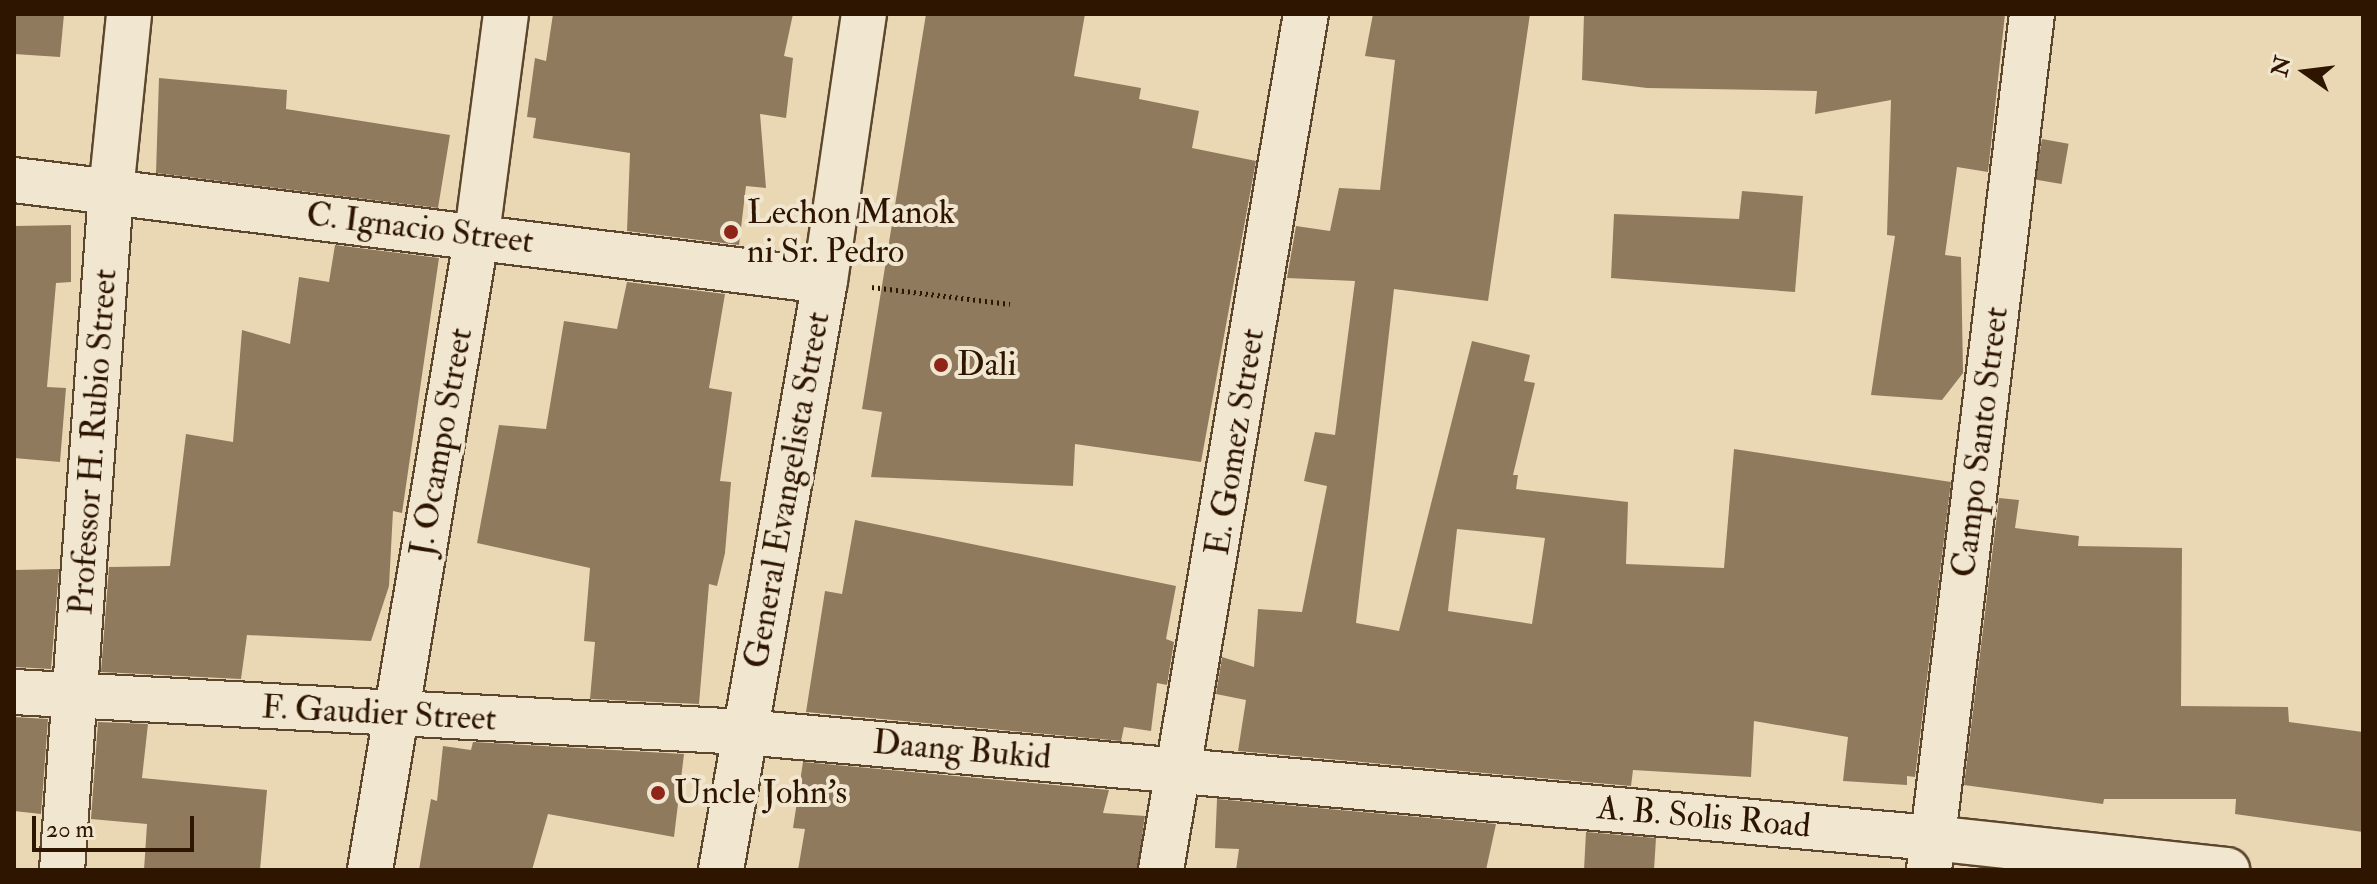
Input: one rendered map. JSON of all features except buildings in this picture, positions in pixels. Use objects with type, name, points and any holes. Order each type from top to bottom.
[{"type":"street","name":"Professor H. Rubio Street","points":[[62,870],[111,192],[129,14]]},
{"type":"street","name":"J. Ocampo Street","points":[[370,870],[477,234],[506,14]]},
{"type":"street","name":"General Evangelista Street","points":[[721,870],[825,281],[864,14]]},
{"type":"street","name":"E. Gomez Street","points":[[1161,870],[1306,14]]},
{"type":"street","name":"Campo Santo Street","points":[[1930,854],[2032,14]]},
{"type":"street","name":"C. Ignacio Street","points":[[14,180],[477,234],[825,281]]},
{"type":"street","name":"F. Gaudier Street","points":[[14,692],[744,732]]},
{"type":"street","name":"Daang Bukid","points":[[744,732],[1180,768]]},
{"type":"street","name":"A. B. Solis Road","points":[[1180,768],[1930,854],[2227,870]]},
{"type":"path","points":[[825,281],[1010,304]]},
{"type":"place","name":"Lechon Manok ni Sr. Pedro","points":[[731,232]]},
{"type":"place","name":"Dali","points":[[941,365]]},
{"type":"place","name":"Uncle John's","points":[[658,793]]}]
